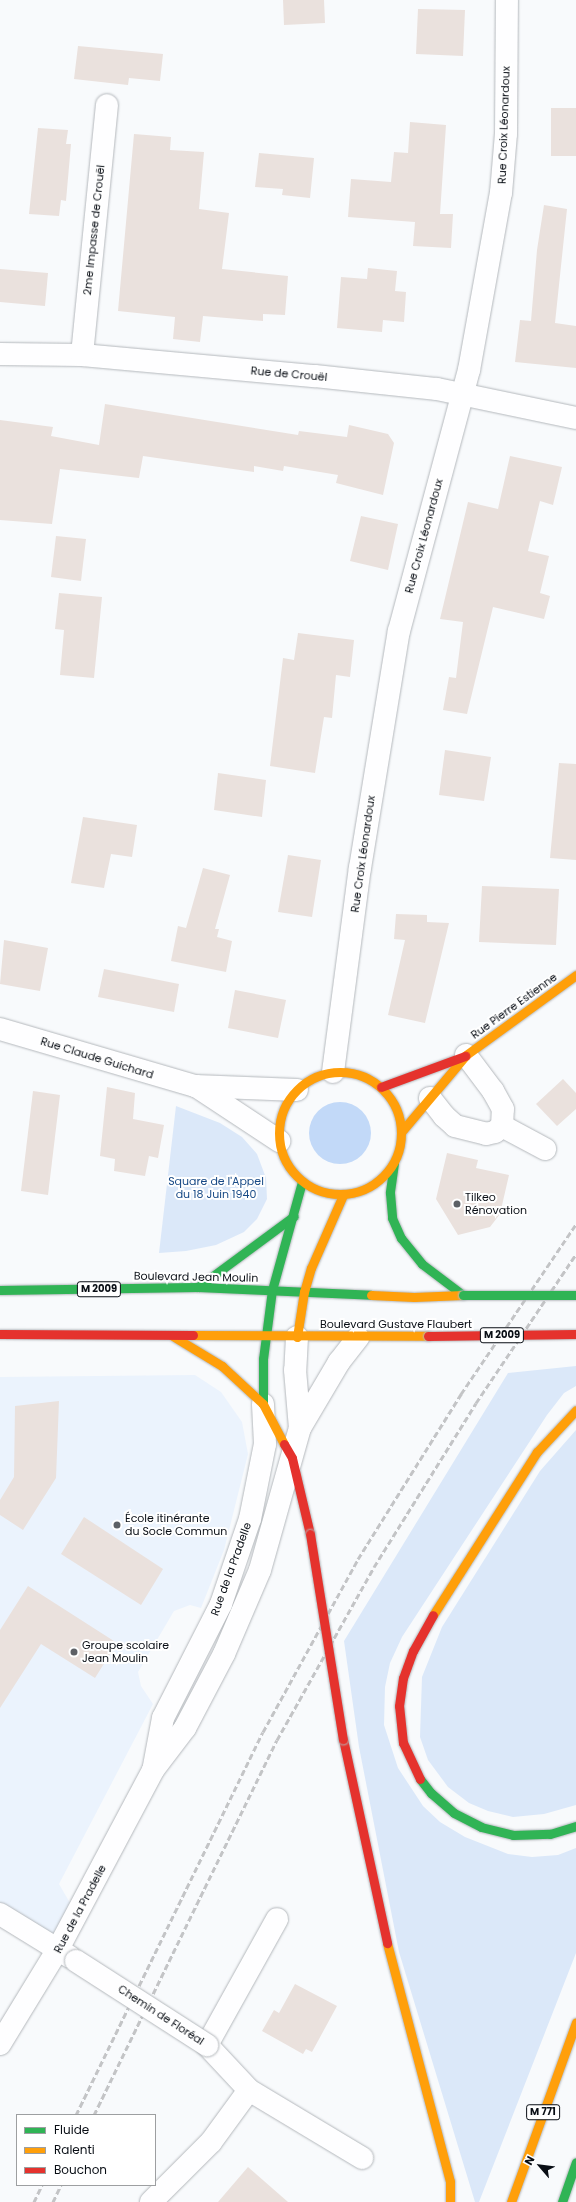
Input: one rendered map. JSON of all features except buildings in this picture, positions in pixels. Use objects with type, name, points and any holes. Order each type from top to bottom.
[{"type":"main road","name":"Rue Pierre Estienne","points":[[402,1132],[466,1055],[576,975]]},
{"type":"main road","name":"Rue Pierre Estienne","points":[[381,1087],[466,1055]]},
{"type":"main road","points":[[333,1072],[350,1073],[367,1078],[381,1087],[394,1105],[402,1132],[400,1148],[394,1163],[385,1176],[359,1192],[343,1195],[315,1189],[302,1182],[283,1156],[279,1141],[282,1113],[297,1090],[307,1082],[333,1072]]},
{"type":"main road","points":[[394,1163],[390,1193],[392,1218],[401,1238],[422,1264],[463,1296]]},
{"type":"main road","points":[[263,1404],[265,1336],[272,1290],[294,1216],[302,1182]]},
{"type":"main road","points":[[297,1337],[304,1292],[324,1234],[343,1195]]},
{"type":"main road","points":[[198,1287],[294,1216]]},
{"type":"main road","name":"Boulevard Jean Moulin","points":[[0,1290],[198,1287],[272,1290]]},
{"type":"main road","name":"M 2009","points":[[272,1290],[414,1296],[576,1295]]},
{"type":"main road","name":"M 2009","points":[[0,1334],[265,1336]]},
{"type":"main road","name":"Boulevard Gustave Flaubert","points":[[265,1336],[358,1338],[576,1334]]},
{"type":"main road","points":[[171,1335],[222,1366],[263,1404],[292,1458],[310,1534],[343,1739],[384,1930],[450,2182],[450,2202]]},
{"type":"main road","points":[[576,1410],[537,1452],[429,1622],[413,1651],[403,1678],[399,1706],[403,1743],[417,1775],[431,1793],[454,1813],[482,1827],[512,1835],[550,1834],[576,1826]]},
{"type":"main road","name":"M 771","points":[[511,2202],[576,2022]]},
{"type":"main road","points":[[562,2202],[576,2162]]},
{"type":"street","name":"Rue Croix Léonardoux","points":[[333,1072],[360,868],[396,645],[410,582],[463,394],[501,193],[506,134],[507,0]]},
{"type":"street","name":"2me Impasse de Crouël","points":[[82,355],[106,105]]},
{"type":"street","name":"Rue de Crouël","points":[[0,354],[82,355],[314,376],[463,394],[576,418]]},
{"type":"street","name":"Rue Claude Guichard","points":[[0,1029],[195,1086],[297,1090]]},
{"type":"street","points":[[430,1098],[444,1116],[455,1126],[486,1134],[495,1132],[502,1126],[503,1109],[482,1074],[466,1055]]},
{"type":"street","name":"Rue Claude Guichard","points":[[195,1086],[279,1141]]},
{"type":"street","points":[[502,1126],[545,1149]]},
{"type":"street","points":[[297,1337],[295,1370],[300,1428]]},
{"type":"street","points":[[300,1428],[339,1362],[358,1338]]},
{"type":"street","name":"Rue de la Pradelle","points":[[153,1770],[163,1718],[220,1604],[250,1519],[265,1444],[263,1404]]},
{"type":"street","name":"Rue de la Pradelle","points":[[0,2044],[67,1955],[153,1770],[185,1728],[243,1614],[260,1570],[300,1428]]},
{"type":"street","name":"Chemin de Floréal","points":[[0,1914],[207,2044],[249,2090],[362,2158]]},
{"type":"street","points":[[207,2044],[277,1919]]},
{"type":"street","points":[[151,2202],[211,2142],[249,2090]]},
{"type":"shaded area","points":[[340,1102],[352,1104],[362,1111],[369,1121],[371,1133],[369,1145],[362,1155],[352,1162],[340,1164],[328,1162],[318,1155],[311,1145],[309,1133],[311,1121],[318,1111],[328,1104]]},
{"type":"shaded area","name":"Groupe scolaire Jean Moulin","points":[[195,1375],[221,1392],[242,1422],[248,1454],[224,1550],[201,1608],[190,1605],[174,1611],[138,1672],[141,1686],[153,1704],[59,1884],[77,1915],[58,1949],[0,1912],[0,1377]]},
{"type":"green space","name":"Square de l'Appel du 18 Juin 1940","points":[[176,1106],[220,1123],[242,1137],[257,1154],[266,1178],[267,1199],[257,1219],[244,1232],[216,1245],[186,1251],[159,1253]]},
{"type":"green space","points":[[576,1366],[576,1386],[564,1393],[547,1415],[402,1637],[390,1663],[385,1687],[384,1725],[398,1768],[423,1806],[440,1822],[465,1837],[508,1854],[532,1857],[558,1855],[576,1848],[576,1953],[479,2202],[475,2202],[399,1952],[359,1747],[344,1641],[508,1373]]},
{"type":"green space","points":[[576,1430],[576,1805],[544,1814],[513,1817],[488,1811],[469,1803],[448,1787],[428,1760],[420,1737],[422,1677],[442,1627],[540,1471]]},
{"type":"railway","points":[[76,2114],[263,1732],[358,1559],[461,1394],[576,1224]]},
{"type":"railway","points":[[94,2114],[277,1740],[374,1567],[476,1403],[576,1254]]},
{"type":"railway","points":[[34,2202],[42,2186]]},
{"type":"railway","points":[[53,2202],[61,2186]]},
{"type":"traffic: fast","points":[[394,1163],[390,1193],[392,1218],[401,1238],[422,1264],[463,1295]]},
{"type":"traffic: fast","points":[[263,1404],[263,1359],[272,1290],[302,1182]]},
{"type":"traffic: fast","points":[[198,1287],[294,1216]]},
{"type":"traffic: fast","points":[[0,1290],[198,1287],[371,1295]]},
{"type":"traffic: fast","points":[[463,1295],[576,1295]]},
{"type":"traffic: fast","points":[[420,1779],[431,1793],[454,1813],[481,1827],[513,1835],[550,1834],[576,1826]]},
{"type":"traffic: fast","points":[[562,2202],[576,2162]]},
{"type":"traffic: slow","points":[[402,1131],[466,1055],[576,975]]},
{"type":"traffic: slow","points":[[340,1072],[363,1076],[374,1082],[383,1090],[391,1099],[397,1110],[401,1133],[397,1156],[391,1167],[383,1176],[374,1184],[363,1190],[340,1194],[317,1190],[306,1184],[297,1176],[289,1167],[283,1156],[279,1133],[283,1110],[289,1099],[297,1090],[306,1082],[317,1076],[340,1072]]},
{"type":"traffic: slow","points":[[297,1337],[304,1292],[311,1268],[343,1195]]},
{"type":"traffic: slow","points":[[371,1295],[414,1297],[463,1295]]},
{"type":"traffic: slow","points":[[171,1335],[222,1366],[263,1404],[284,1444]]},
{"type":"traffic: slow","points":[[193,1335],[428,1336]]},
{"type":"traffic: slow","points":[[433,1615],[537,1452],[576,1410]]},
{"type":"traffic: slow","points":[[387,1943],[450,2182],[450,2202]]},
{"type":"traffic: slow","points":[[511,2202],[576,2022]]},
{"type":"traffic: jam","points":[[381,1087],[465,1056]]},
{"type":"traffic: jam","points":[[0,1334],[193,1335]]},
{"type":"traffic: jam","points":[[428,1336],[576,1334]]},
{"type":"traffic: jam","points":[[284,1444],[292,1458],[310,1534]]},
{"type":"traffic: jam","points":[[310,1534],[343,1739]]},
{"type":"traffic: jam","points":[[420,1779],[403,1743],[399,1706],[403,1678],[413,1651],[433,1615]]},
{"type":"traffic: jam","points":[[343,1739],[387,1943]]},
{"type":"place","name":"Tilkeo Rénovation","points":[[457,1204]]},
{"type":"place","name":"École itinérante du Socle Commun","points":[[117,1525]]},
{"type":"place","name":"Groupe scolaire Jean Moulin","points":[[74,1652]]}]
